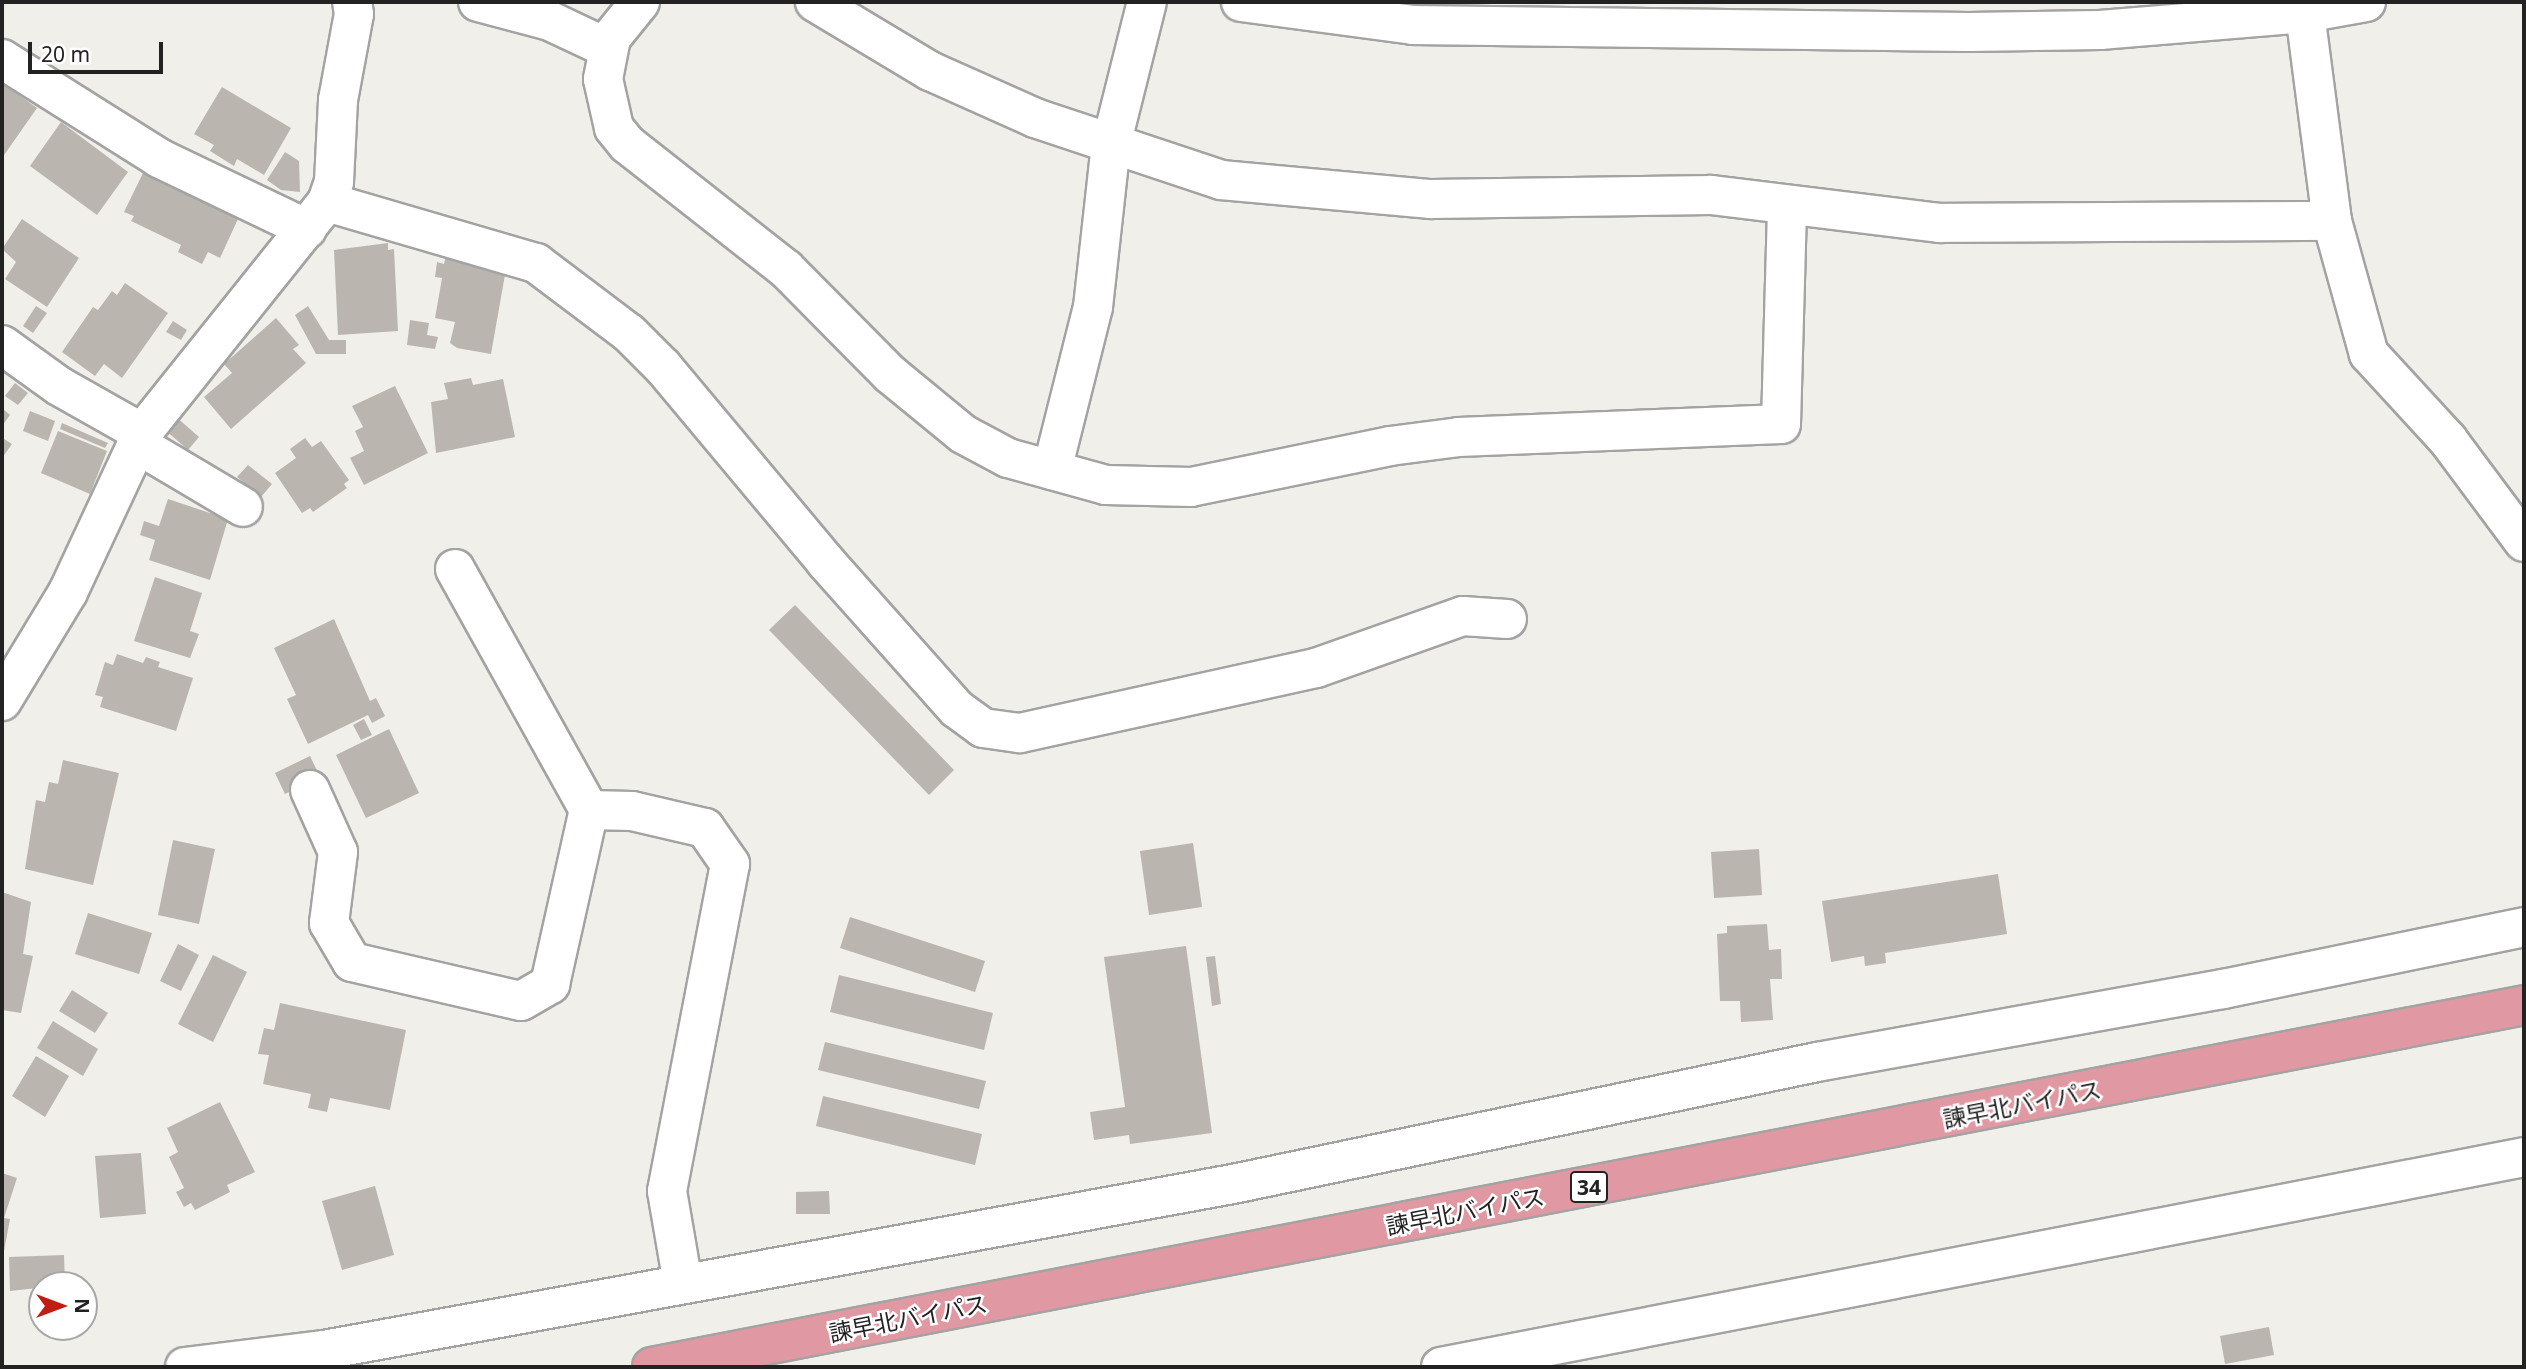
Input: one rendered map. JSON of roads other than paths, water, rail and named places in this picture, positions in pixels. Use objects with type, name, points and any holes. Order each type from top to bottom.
[{"type":"highway","name":"諫早北バイパス","points":[[652,1367],[2524,1005]]},
{"type":"street","points":[[2,701],[68,592],[139,438],[317,216],[334,181],[338,100],[354,14],[352,2]]},
{"type":"street","points":[[478,2],[550,21],[607,48]]},
{"type":"street","points":[[640,2],[607,48],[603,79],[614,128],[627,144],[786,269],[923,405],[963,434],[1008,458],[1106,485],[1191,487],[1390,446],[1459,437],[1781,424],[1787,205]]},
{"type":"street","points":[[815,2],[930,71],[1035,118],[1221,180],[1431,199],[1712,195],[1940,223],[2332,221]]},
{"type":"street","points":[[1052,470],[1093,307],[1111,145],[1147,2]]},
{"type":"street","points":[[1241,2],[1413,24],[1717,14],[1969,32],[2100,30],[2185,12],[2305,13],[2366,2]]},
{"type":"street","points":[[2305,13],[2332,221],[2369,354],[2448,440],[2524,542]]},
{"type":"street","points":[[2,59],[159,158],[317,216],[536,263],[629,334],[663,367],[957,709],[983,728],[1020,733],[1316,668],[1463,616],[1507,619]]},
{"type":"street","points":[[2,345],[59,386],[243,507]]},
{"type":"street","points":[[310,790],[338,852],[329,923],[352,961],[521,1001],[550,984],[589,810],[455,569]]},
{"type":"street","points":[[589,810],[632,811],[705,828],[730,864],[667,1191],[683,1284]]},
{"type":"street","points":[[185,1367],[324,1350],[1233,1184],[1817,1062],[2223,989],[2524,927]]},
{"type":"street","points":[[1441,1367],[2524,1157]]}]
